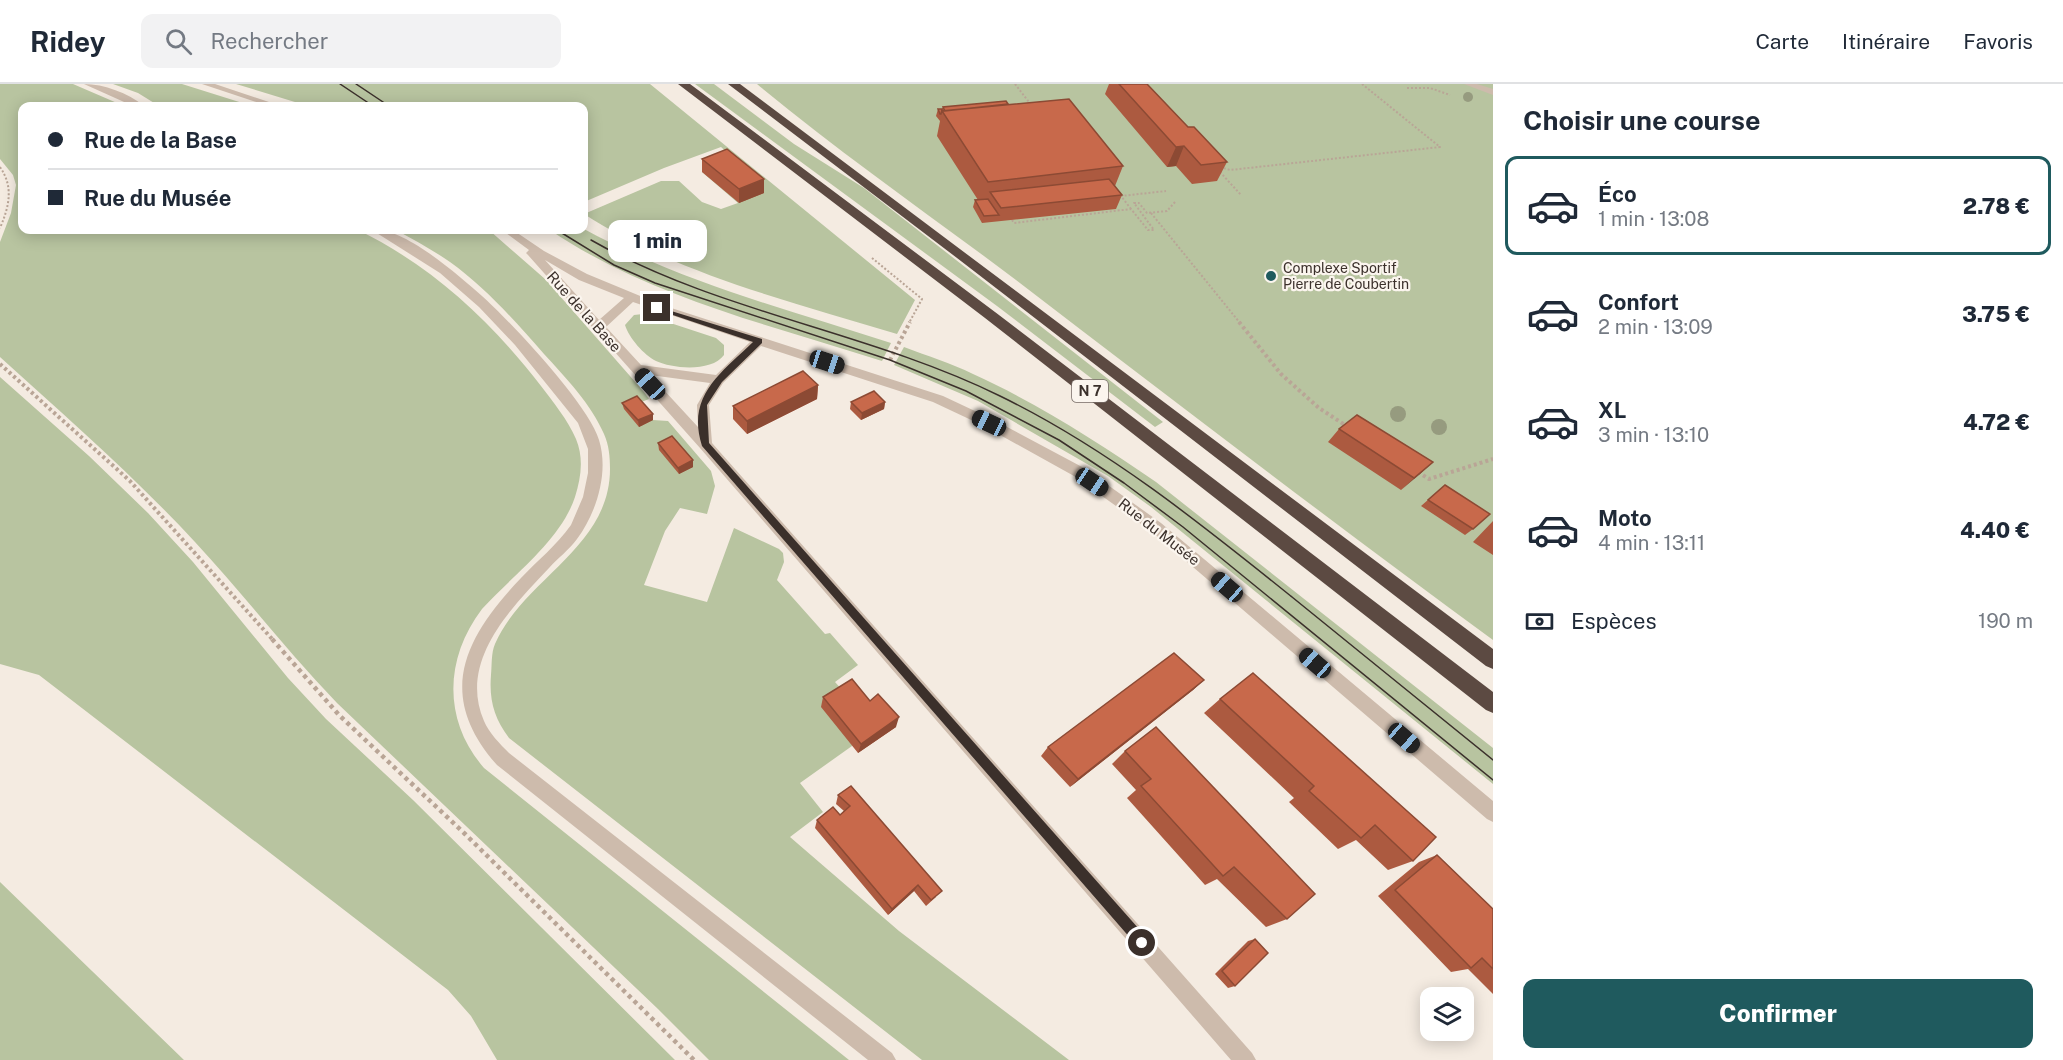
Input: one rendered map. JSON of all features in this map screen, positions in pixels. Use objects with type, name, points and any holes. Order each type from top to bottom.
[{"type":"highway","name":"N 7","points":[[682,84],[1000,322],[1493,704]]},
{"type":"highway","name":"N 7","points":[[735,85],[1493,660]]},
{"type":"street","points":[[88,84],[131,102]]},
{"type":"street","points":[[206,84],[263,102]]},
{"type":"street","points":[[1468,84],[1493,92]]},
{"type":"street","points":[[384,234],[436,264],[473,294],[512,333],[592,437],[597,464],[592,492],[576,529],[504,605],[482,639],[470,682],[470,702],[476,723],[488,742],[503,759],[885,1060]]},
{"type":"street","name":"Rue du Musée","points":[[513,234],[583,277],[632,297],[938,399],[989,423],[1078,472],[1131,508],[1493,813]]},
{"type":"street","name":"Rue de la Base","points":[[513,234],[705,444],[1245,1060]]},
{"type":"street","points":[[597,328],[632,297]]},
{"type":"street","points":[[705,444],[703,405],[719,380],[759,341]]},
{"type":"street","points":[[636,369],[719,380]]},
{"type":"path","points":[[1015,84],[1034,109]]},
{"type":"path","points":[[1241,195],[1213,165],[1230,170],[1440,147],[1362,84]]},
{"type":"path","points":[[0,168],[10,188],[7,213],[0,228]]},
{"type":"path","points":[[1166,191],[1121,196],[1148,230],[1154,230],[1134,203],[1139,203],[1147,213],[1151,213],[1167,211],[1175,202]]},
{"type":"path","points":[[1012,220],[1014,222],[1131,209]]},
{"type":"path","points":[[1151,213],[1281,374],[1319,408],[1349,428]]},
{"type":"path","points":[[867,254],[922,299],[886,367],[901,370],[893,383]]},
{"type":"path","points":[[0,364],[130,481],[196,552],[339,715],[465,834],[694,1060]]},
{"type":"path","points":[[1409,466],[1429,479],[1493,459]]},
{"type":"green space","points":[[0,84],[73,84],[115,102],[18,102],[18,234],[366,234],[411,260],[435,278],[502,339],[565,418],[573,432],[580,453],[580,475],[575,497],[559,528],[534,557],[482,609],[469,628],[455,669],[453,690],[455,710],[461,730],[471,750],[484,768],[849,1060],[709,1060],[337,703],[172,518],[99,447],[0,357],[0,242],[11,213],[16,185],[13,175],[0,159]]},
{"type":"green space","points":[[113,84],[182,84],[239,102],[153,102],[138,93]]},
{"type":"green space","points":[[236,84],[650,84],[915,300],[897,334],[776,298],[697,270],[658,254],[588,216],[588,212],[661,181],[679,181],[702,202],[721,209],[738,203],[702,172],[735,160],[721,147],[588,200],[588,102],[295,102]]},
{"type":"green space","points":[[695,84],[714,84],[794,144],[864,188],[1163,422],[1155,427],[997,306]]},
{"type":"green space","name":"Complexe Sportif Pierre de Coubertin","points":[[757,84],[1493,84],[1493,640],[788,110]]},
{"type":"green space","points":[[588,231],[621,248],[696,279],[891,343],[882,361],[711,307],[628,274],[557,234],[588,234]]},
{"type":"green space","points":[[403,234],[494,234],[545,279],[644,392],[649,399],[639,403],[653,420],[668,421],[711,471],[715,486],[707,514],[680,508],[665,531],[644,585],[707,602],[734,528],[783,553],[784,562],[777,580],[825,634],[830,633],[858,665],[835,682],[844,692],[852,746],[800,783],[823,812],[790,837],[899,931],[1069,1060],[922,1060],[509,738],[496,716],[492,701],[492,659],[495,644],[508,621],[525,600],[581,542],[596,521],[606,497],[610,469],[608,447],[606,438],[592,412],[522,329],[476,283],[430,249]]},
{"type":"green space","points":[[643,314],[716,338],[724,345],[724,355],[711,364],[692,367],[672,366],[656,361],[637,346],[625,325],[634,315]]},
{"type":"green space","points":[[904,347],[965,370],[1020,397],[1089,438],[1156,482],[1493,748],[1493,784],[1151,507],[1108,476],[978,401],[894,365]]},
{"type":"green space","points":[[0,377],[89,456],[148,513],[193,562],[288,678],[326,719],[413,800],[675,1060],[497,1060],[471,1016],[448,990],[39,675],[0,664]]},
{"type":"green space","points":[[0,882],[184,1060],[0,1060]]},
{"type":"building","points":[[1119,84],[1147,84],[1188,127],[1194,127],[1227,162],[1201,165],[1184,146],[1176,147]]},
{"type":"building","points":[[1069,99],[1123,166],[988,182],[942,111]]},
{"type":"building","points":[[1006,101],[1008,104],[945,111],[943,107]]},
{"type":"building","points":[[727,149],[764,179],[739,189],[702,159]]},
{"type":"building","points":[[1109,179],[1122,195],[1001,208],[990,192]]},
{"type":"building","points":[[988,199],[999,215],[984,216],[975,200]]},
{"type":"building","points":[[803,371],[818,385],[747,421],[733,406]]},
{"type":"building","points":[[874,391],[885,402],[862,413],[851,402]]},
{"type":"building","points":[[637,396],[653,414],[638,420],[622,403]]},
{"type":"building","points":[[1357,415],[1433,462],[1414,478],[1339,429]]},
{"type":"building","points":[[672,436],[693,460],[678,468],[658,443]]},
{"type":"building","points":[[1445,485],[1490,514],[1473,529],[1428,500]]},
{"type":"building","points":[[1174,653],[1204,680],[1078,779],[1048,747]]},
{"type":"building","points":[[1253,673],[1436,837],[1413,861],[1375,825],[1361,838],[1309,791],[1314,786],[1220,699]]},
{"type":"building","points":[[852,679],[870,701],[878,694],[899,717],[861,744],[823,697]]},
{"type":"building","points":[[1156,727],[1315,894],[1287,919],[1234,867],[1223,876],[1141,786],[1151,779],[1125,751]]},
{"type":"building","points":[[851,786],[942,891],[931,900],[918,885],[892,909],[817,820],[833,807],[840,815],[850,806],[838,795]]},
{"type":"building","points":[[1437,855],[1493,909],[1493,969],[1482,958],[1471,968],[1395,890]]},
{"type":"building","points":[[1255,939],[1268,953],[1235,986],[1222,971]]},
{"type":"tram line","points":[[340,84],[367,102]]},
{"type":"tram line","points":[[356,84],[383,102]]},
{"type":"tram line","points":[[564,234],[614,265],[655,283],[890,360],[966,391],[1059,440],[1124,483],[1183,527],[1493,780]]},
{"type":"tram line","points":[[591,240],[640,265],[690,286],[898,354],[950,374],[1000,396],[1078,439],[1152,488],[1223,542],[1493,760]]},
{"type":"place","name":"Complexe Sportif Pierre de Coubertin","points":[[1271,276]]},
{"type":"route","points":[[657,308],[759,341],[719,380],[703,405],[705,444],[1142,943]]}]
